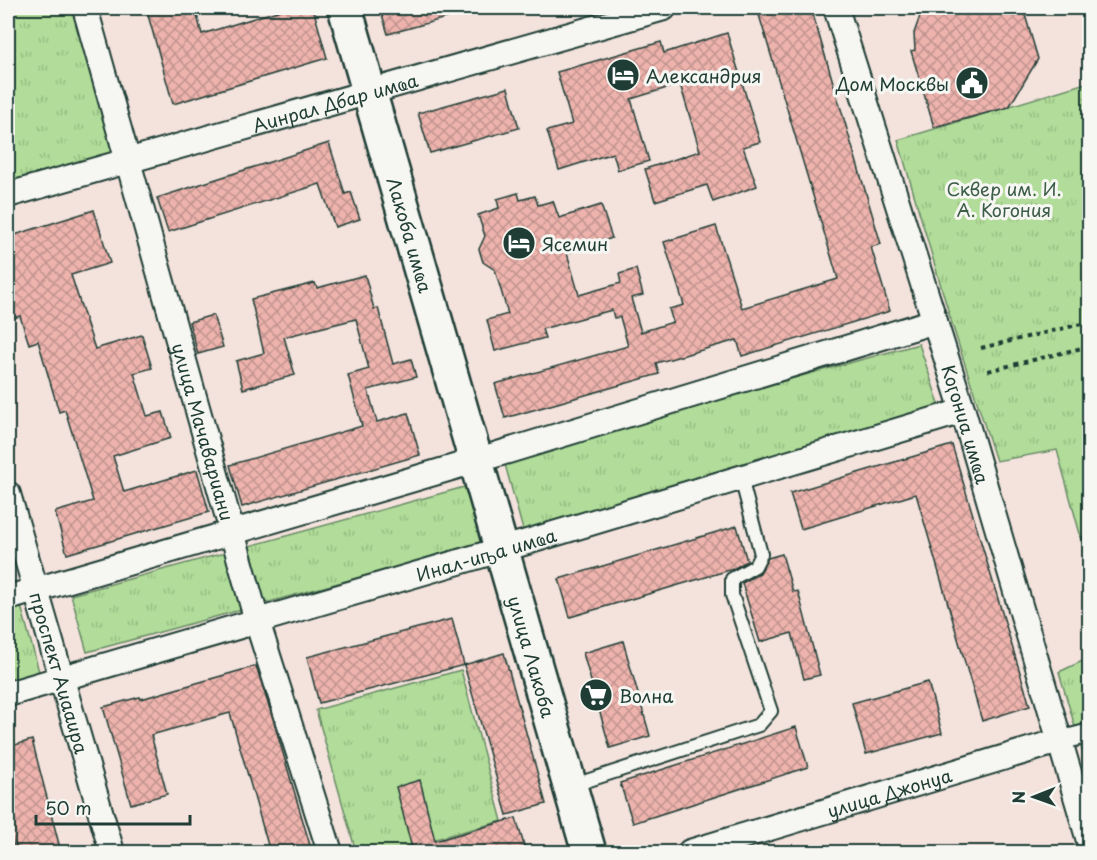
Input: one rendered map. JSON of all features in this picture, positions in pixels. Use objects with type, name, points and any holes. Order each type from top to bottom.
[{"type":"main road","name":"Лакоба имҩа","points":[[345,8],[475,461]]},
{"type":"main road","name":"улица Лакоба","points":[[475,461],[589,852]]},
{"type":"street","name":"улица Мачавариани","points":[[85,8],[257,621],[330,852]]},
{"type":"street","name":"Аинрал Дбар имҩа","points":[[8,195],[664,8]]},
{"type":"street","name":"Коӷониа имҩа","points":[[836,8],[963,411],[1089,844]]},
{"type":"street","points":[[8,598],[232,534],[935,321]]},
{"type":"street","name":"Инал-иҧа имҩа","points":[[8,694],[501,550],[963,411]]},
{"type":"street","name":"проспект Аиааира","points":[[8,494],[112,852]]},
{"type":"street","name":"улица Джонуа","points":[[690,852],[1089,733]]},
{"type":"lane","points":[[570,786],[759,725],[771,711],[732,595],[732,579],[755,566],[761,554],[741,478]]},
{"type":"path","points":[[981,348],[1089,322]]},
{"type":"path","points":[[988,371],[1089,346]]},
{"type":"path","points":[[1082,538],[1089,536]]},
{"type":"green space","points":[[8,8],[79,8],[119,153],[8,184]]},
{"type":"green space","name":"Сквер им. И. А. Когония","points":[[1089,82],[1089,567],[1057,450],[996,461],[953,327],[898,140]]},
{"type":"green space","points":[[919,344],[941,410],[523,530],[503,457]]},
{"type":"green space","points":[[479,483],[495,540],[87,652],[71,595]]},
{"type":"green space","points":[[21,606],[40,675],[8,684],[8,610]]},
{"type":"green space","points":[[1089,658],[1089,775],[1059,672]]},
{"type":"green space","points":[[461,670],[502,821],[388,852],[356,852],[316,710]]},
{"type":"building","points":[[146,8],[195,8],[202,34],[287,8],[313,8],[327,58],[173,104]]},
{"type":"building","points":[[380,8],[464,8],[464,13],[388,34]]},
{"type":"building","points":[[786,8],[811,8],[881,244],[871,247],[890,311],[742,356],[737,340],[656,363],[659,374],[505,418],[495,384],[628,346],[620,317],[614,318],[612,310],[542,329],[545,338],[495,351],[487,320],[508,314],[495,270],[483,262],[479,249],[485,236],[478,215],[499,208],[497,199],[518,193],[520,200],[535,196],[538,205],[553,201],[559,218],[601,205],[612,238],[567,253],[579,295],[621,283],[619,274],[636,269],[643,295],[631,298],[641,332],[673,322],[669,309],[684,305],[664,242],[716,226],[742,308],[838,279],[759,15]]},
{"type":"building","name":"Дом Москвы","points":[[923,8],[1023,8],[1038,59],[1009,107],[934,127],[911,51],[915,50],[914,33]]},
{"type":"building","points":[[727,33],[760,142],[743,147],[757,186],[713,202],[707,185],[655,201],[645,169],[700,151],[680,84],[631,99],[649,161],[618,170],[613,153],[559,170],[547,131],[572,124],[557,72],[661,42],[664,53]]},
{"type":"building","points":[[508,88],[519,128],[430,153],[418,113]]},
{"type":"building","points":[[329,143],[345,194],[351,192],[360,219],[335,227],[320,184],[168,232],[157,198]]},
{"type":"building","points":[[94,210],[110,263],[71,275],[95,349],[142,335],[152,368],[134,373],[147,416],[163,412],[171,438],[113,456],[124,492],[197,470],[209,512],[67,554],[55,512],[93,501],[65,410],[59,412],[38,341],[29,344],[20,316],[8,320],[8,237]]},
{"type":"building","points":[[365,275],[374,309],[378,308],[393,364],[411,359],[416,377],[368,390],[377,422],[408,413],[420,455],[242,507],[230,465],[362,426],[348,375],[369,369],[356,319],[284,337],[295,375],[243,389],[236,361],[264,353],[251,299],[315,283],[317,288]]},
{"type":"building","points":[[213,315],[223,347],[198,354],[189,322]]},
{"type":"building","points":[[952,445],[1030,706],[982,721],[916,494],[801,529],[790,493]]},
{"type":"building","points":[[737,526],[747,561],[733,569],[570,617],[559,579]]},
{"type":"building","points":[[782,554],[793,592],[798,591],[820,675],[804,679],[792,633],[760,642],[742,583],[760,573],[768,558]]},
{"type":"building","points":[[452,619],[464,665],[319,703],[307,657]]},
{"type":"building","points":[[623,641],[650,736],[610,748],[583,653]]},
{"type":"building","points":[[504,653],[546,804],[507,815],[464,665]]},
{"type":"building","points":[[256,666],[312,852],[270,852],[230,713],[151,735],[167,794],[131,804],[103,707],[140,697],[141,699]]},
{"type":"building","points":[[928,682],[942,733],[866,754],[852,703]]},
{"type":"building","points":[[796,727],[808,767],[633,823],[620,783]]},
{"type":"building","points":[[32,740],[61,852],[15,852],[8,825],[8,747]]},
{"type":"building","points":[[420,780],[435,841],[516,818],[526,852],[413,852],[396,787]]},
{"type":"place","name":"Александрия","points":[[623,75]]},
{"type":"place","name":"Дом Москвы","points":[[972,83]]},
{"type":"place","name":"Ясемин","points":[[519,243]]},
{"type":"place","name":"Волна","points":[[596,695]]}]
